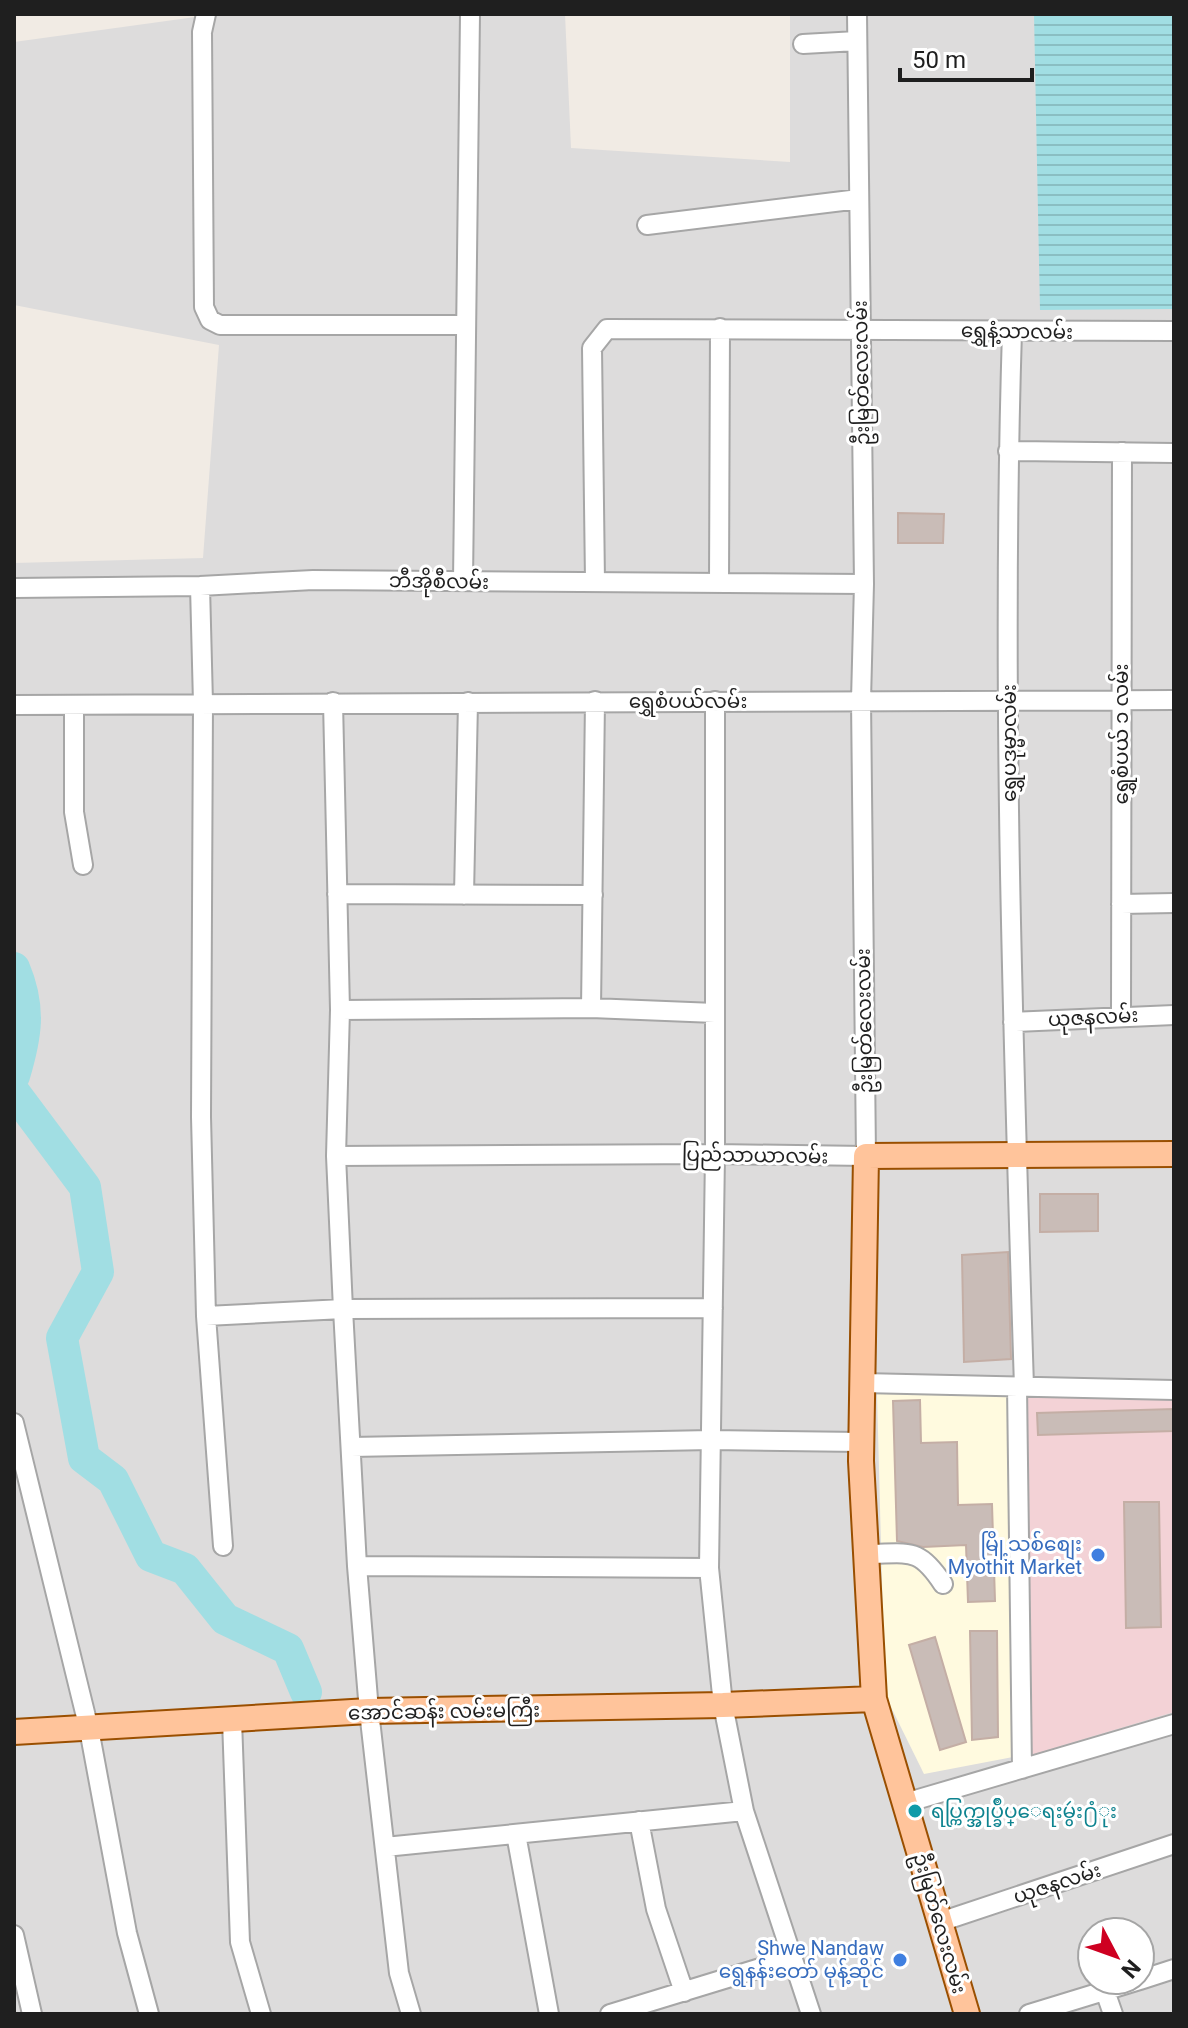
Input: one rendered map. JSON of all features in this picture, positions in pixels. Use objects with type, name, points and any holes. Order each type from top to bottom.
[{"type":"main road","name":"ပြည်သာယာလမ်း","points":[[866,1156],[1174,1154]]},
{"type":"main road","name":"ဦးမြတ်လေးလမ်း","points":[[866,1156],[861,1442],[874,1699],[967,2014]]},
{"type":"main road","name":"အောင်ဆန်း လမ်းမကြီး","points":[[14,1732],[369,1711],[723,1705],[874,1699]]},
{"type":"street","points":[[206,14],[202,32],[204,292],[205,314],[210,320],[220,325],[466,325]]},
{"type":"street","points":[[463,581],[470,14]]},
{"type":"street","name":"ဦးမြတ်လေးလမ်း","points":[[857,14],[864,584],[861,700],[866,1156]]},
{"type":"street","points":[[803,44],[857,41]]},
{"type":"street","points":[[647,225],[859,199]]},
{"type":"street","points":[[719,583],[720,328]]},
{"type":"street","name":"ရွှေနံ့သာလမ်း","points":[[595,582],[592,348],[596,339],[607,329],[1174,331]]},
{"type":"street","name":"ရွှေပဒုမ္မာလမ်း","points":[[1012,331],[1008,451],[1009,896],[1017,1155],[1022,1769]]},
{"type":"street","points":[[1008,451],[1174,453]]},
{"type":"street","name":"ရွှေစံပယ် ၁ လမ်း","points":[[1121,1015],[1122,452]]},
{"type":"street","name":"ဘီအိုစီလမ်း","points":[[14,588],[200,586],[313,580],[864,584]]},
{"type":"street","points":[[200,586],[203,703],[201,1117],[206,1316],[223,1546]]},
{"type":"street","name":"ရွှေစံပယ်လမ်း","points":[[14,705],[1174,700]]},
{"type":"street","points":[[591,1008],[595,701]]},
{"type":"street","points":[[715,701],[715,1154],[709,1568],[723,1705],[744,1811],[811,2014]]},
{"type":"street","points":[[333,702],[340,1010],[336,1156],[357,1566],[369,1711],[399,1973],[411,2014]]},
{"type":"street","points":[[464,895],[468,702]]},
{"type":"street","points":[[74,705],[74,812],[83,865]]},
{"type":"street","points":[[337,894],[593,895]]},
{"type":"street","points":[[1121,904],[1174,903]]},
{"type":"street","points":[[340,1010],[591,1008],[715,1013]]},
{"type":"street","name":"ယုဇနလမ်း","points":[[1013,1022],[1174,1015]]},
{"type":"street","name":"ပြည်သာယာလမ်း","points":[[336,1156],[866,1156]]},
{"type":"street","points":[[206,1316],[343,1309],[713,1308]]},
{"type":"street","points":[[862,1383],[1174,1390]]},
{"type":"street","points":[[14,1423],[89,1729],[127,1933],[149,2014]]},
{"type":"street","points":[[351,1447],[711,1440],[861,1442]]},
{"type":"street","points":[[866,1554],[921,1556],[930,1563],[943,1584]]},
{"type":"street","points":[[357,1566],[709,1568]]},
{"type":"street","points":[[232,1720],[240,1942],[261,2014]]},
{"type":"street","points":[[905,1803],[1174,1724]]},
{"type":"street","points":[[385,1847],[744,1811]]},
{"type":"street","points":[[639,1821],[656,1909],[684,1992]]},
{"type":"street","points":[[516,1834],[549,2014]]},
{"type":"street","name":"ယုဇနလမ်း","points":[[940,1922],[1174,1844]]},
{"type":"street","points":[[14,1935],[32,2014]]},
{"type":"street","points":[[610,2014],[793,1958]]},
{"type":"street","points":[[1029,2014],[1088,1996]]},
{"type":"shaded area","points":[[217,14],[565,14],[571,148],[790,162],[790,14],[1174,14],[1174,2014],[14,2014],[14,563],[203,558],[219,345],[14,305],[14,42]]},
{"type":"shaded area","points":[[877,1394],[1009,1395],[1013,1757],[924,1774],[885,1695]]},
{"type":"shaded area","name":"မြို့သစ်စျေး Myothit Market","points":[[1022,1394],[1174,1398],[1174,1712],[1024,1757]]},
{"type":"water","points":[[1034,14],[1174,14],[1174,309],[1040,310]]},
{"type":"building","points":[[898,513],[944,514],[943,543],[898,543]]},
{"type":"building","points":[[1040,1194],[1098,1194],[1098,1231],[1040,1232]]},
{"type":"building","points":[[1008,1252],[1011,1359],[964,1362],[962,1255]]},
{"type":"building","points":[[920,1400],[921,1443],[957,1442],[958,1505],[992,1504],[995,1601],[968,1602],[966,1545],[923,1547],[897,1541],[893,1401]]},
{"type":"building","points":[[1174,1409],[1174,1431],[1038,1435],[1037,1413]]},
{"type":"building","points":[[1124,1502],[1159,1502],[1161,1627],[1126,1628]]},
{"type":"building","points":[[970,1631],[997,1631],[998,1737],[972,1740]]},
{"type":"building","points":[[935,1637],[966,1742],[940,1750],[909,1645]]},
{"type":"waterway","points":[[14,968],[25,1009],[14,1076]]},
{"type":"waterway","points":[[14,1092],[85,1187],[98,1272],[62,1338],[84,1458],[113,1480],[151,1556],[185,1569],[225,1619],[288,1649],[306,1692]]},
{"type":"place","name":"မြို့သစ်စျေး Myothit Market","points":[[1098,1555]]},
{"type":"place","name":"ရပ္ကြက္အုပ္ခ်ဳပ္ေရးမွဴး႐ံုး","points":[[915,1811]]},
{"type":"place","name":"Shwe Nandaw ရွေနန်းတော် မုန့်ဆိုင်","points":[[900,1960]]}]
